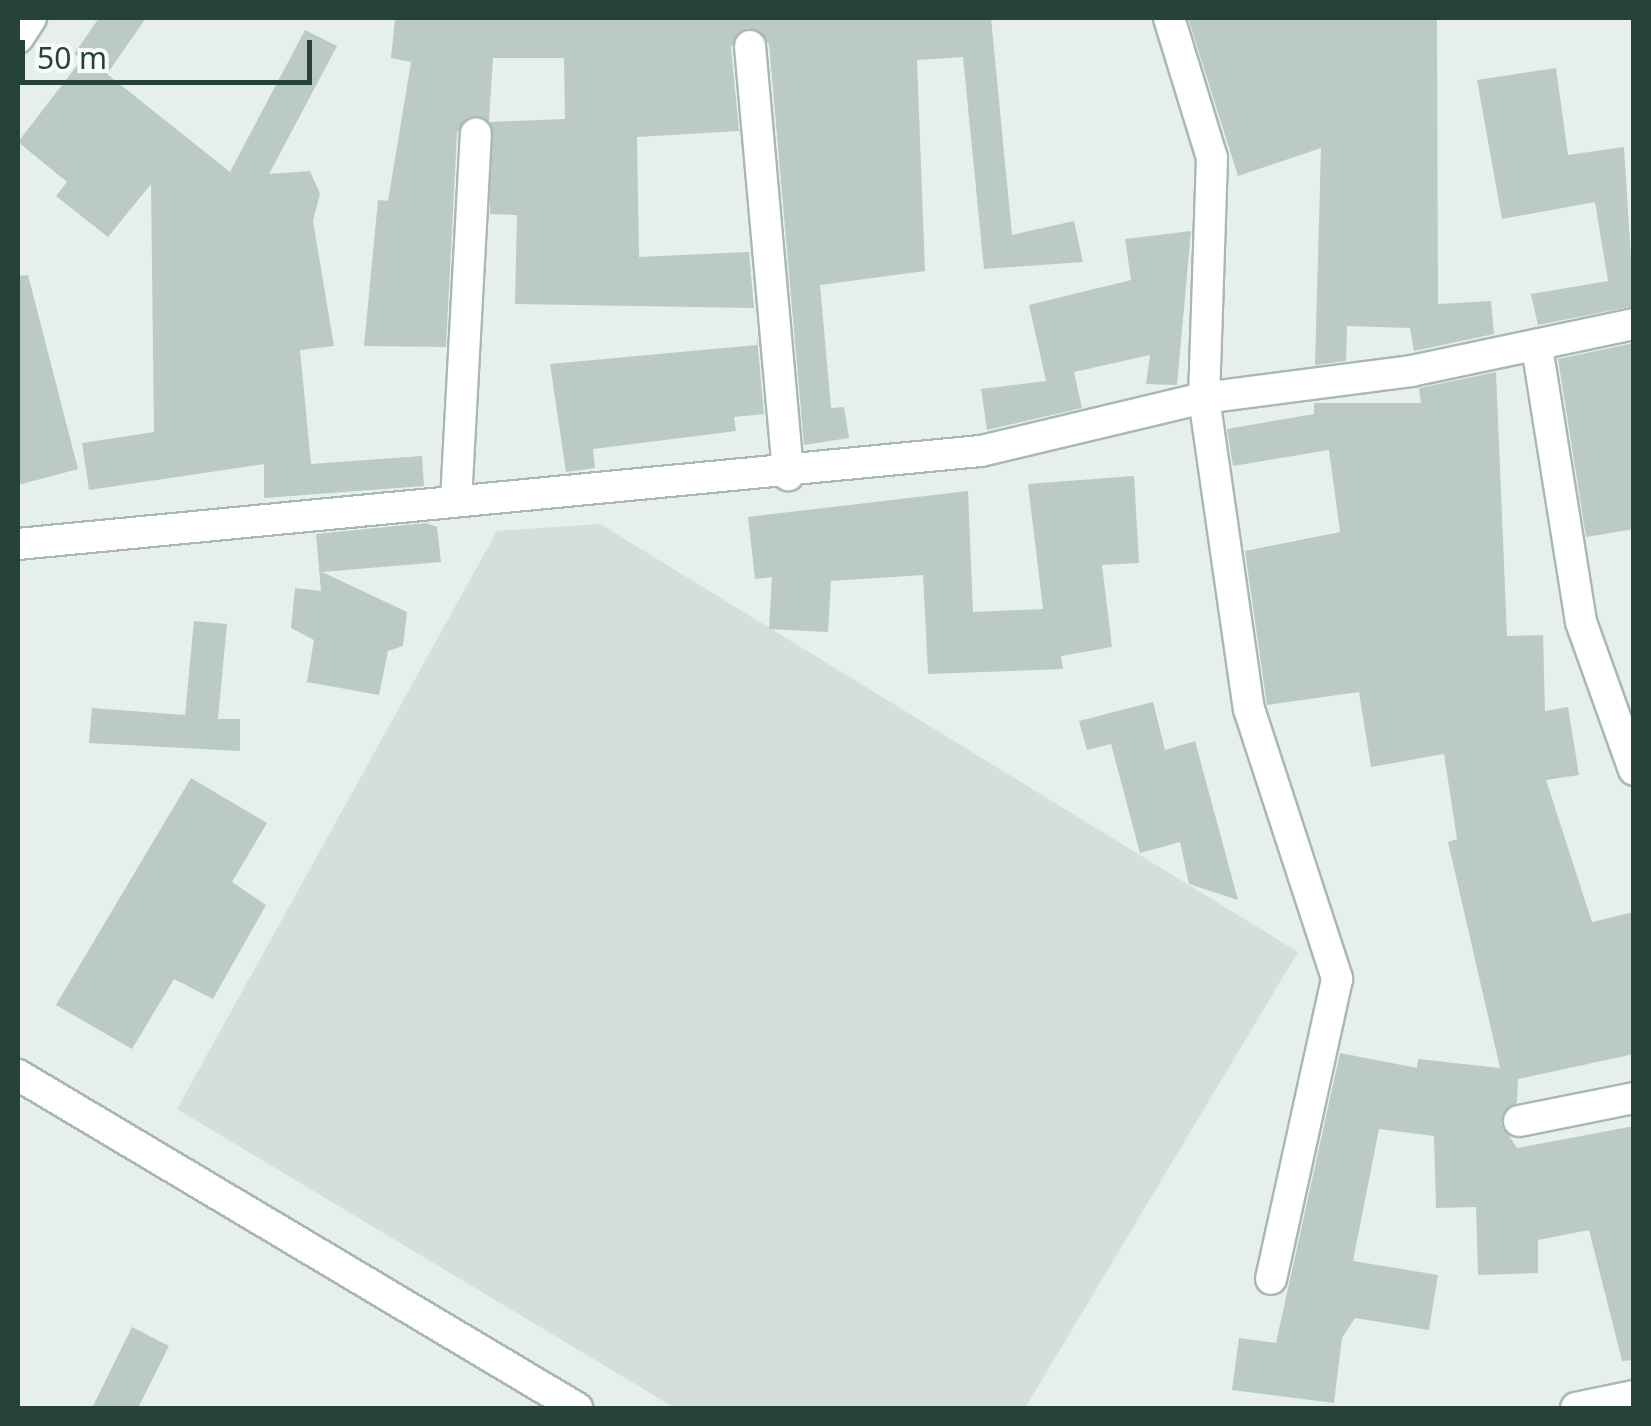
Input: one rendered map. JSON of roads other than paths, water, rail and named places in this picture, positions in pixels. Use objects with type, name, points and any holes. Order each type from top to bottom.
[{"type":"street","points":[[18,38],[31,18]]},
{"type":"street","points":[[1169,18],[1212,158],[1204,398],[1248,708],[1338,978],[1271,1279]]},
{"type":"street","points":[[750,46],[788,474]]},
{"type":"street","points":[[456,501],[476,134]]},
{"type":"street","points":[[18,544],[456,501],[788,474],[1016,446],[1204,398],[1537,347],[1634,324]]},
{"type":"street","points":[[1537,347],[1580,622],[1634,770]]},
{"type":"street","points":[[18,1075],[578,1408]]},
{"type":"street","points":[[1519,1122],[1634,1098]]},
{"type":"street","points":[[1576,1408],[1634,1396]]}]
